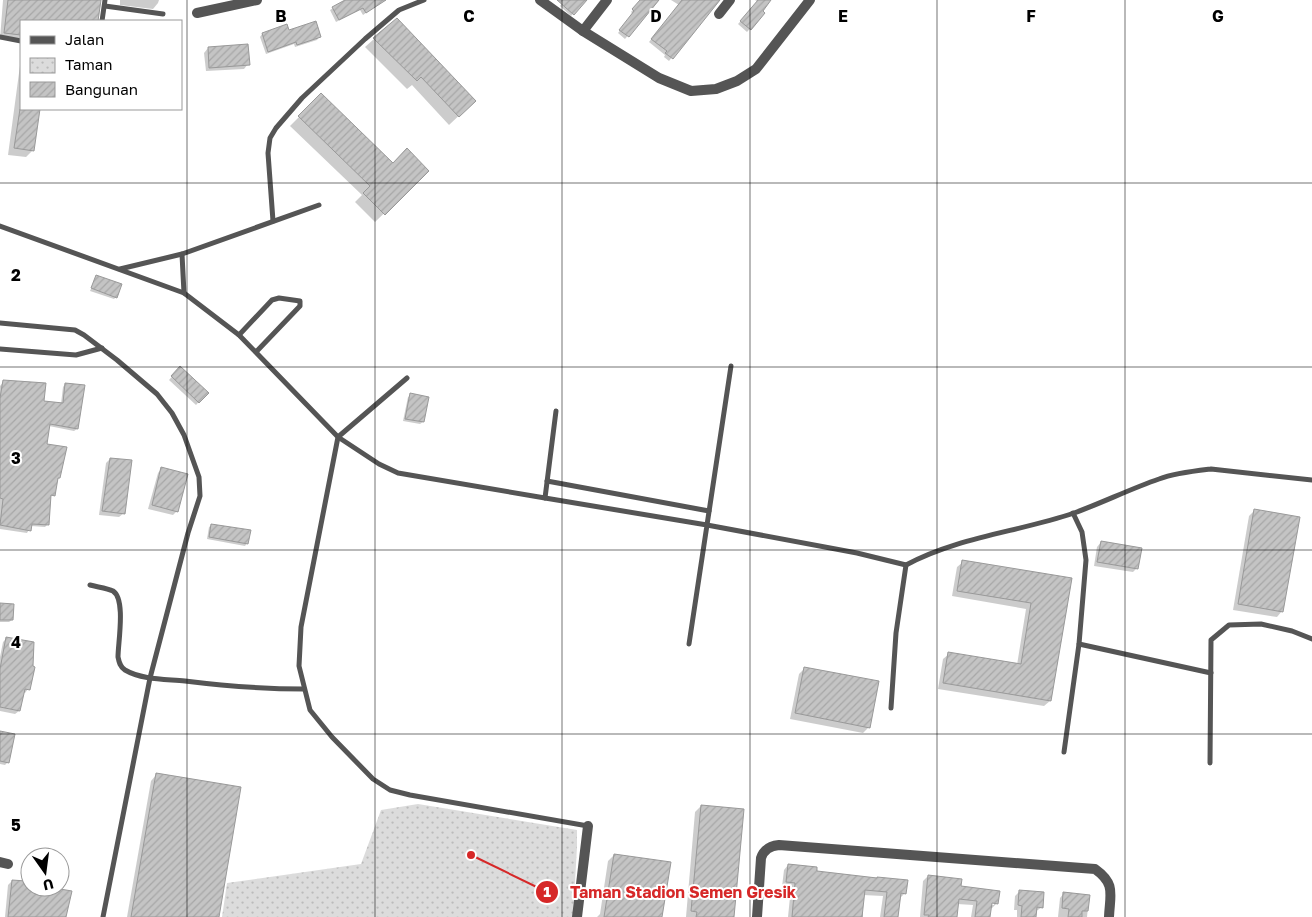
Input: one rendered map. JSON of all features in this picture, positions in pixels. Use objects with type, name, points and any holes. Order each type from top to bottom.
[{"type":"street","points":[[197,13],[257,0]]},
{"type":"street","points":[[540,0],[583,31],[659,78],[691,91],[716,89],[737,81],[756,69],[810,0]]},
{"type":"street","points":[[583,31],[607,0]]},
{"type":"street","points":[[719,14],[730,0]]},
{"type":"street","points":[[578,917],[588,826]]},
{"type":"street","points":[[757,917],[763,852],[772,846],[779,845],[1095,869],[1105,876],[1111,887],[1109,917]]},
{"type":"lane","points":[[273,221],[268,152],[270,138],[276,128],[302,98],[365,39],[399,10],[424,0]]},
{"type":"lane","points":[[102,20],[105,3],[163,14]]},
{"type":"lane","points":[[0,37],[20,41]]},
{"type":"lane","points":[[120,269],[182,254],[319,204]]},
{"type":"lane","points":[[0,226],[184,293],[240,335],[338,437],[379,464],[398,473],[707,525],[857,553],[906,565],[920,557],[984,536],[1073,513],[1161,478],[1197,470],[1211,469],[1312,480]]},
{"type":"lane","points":[[182,254],[184,293]]},
{"type":"lane","points":[[240,335],[272,300],[279,298],[300,301],[300,306],[256,352]]},
{"type":"lane","points":[[0,324],[74,330],[102,348],[157,394],[172,413],[184,435],[200,477],[200,496],[188,532],[150,678],[103,917]]},
{"type":"lane","points":[[0,349],[76,355],[102,348]]},
{"type":"lane","points":[[689,644],[731,366]]},
{"type":"lane","points":[[407,378],[338,437],[300,627],[299,666],[310,710],[332,737],[373,779],[390,790],[588,826]]},
{"type":"lane","points":[[544,498],[556,411]]},
{"type":"lane","points":[[547,481],[709,511]]},
{"type":"lane","points":[[1064,752],[1079,644],[1086,560],[1082,532],[1073,513]]},
{"type":"lane","points":[[891,708],[896,633],[906,565]]},
{"type":"lane","points":[[90,585],[114,592],[120,599],[118,657],[119,663],[124,670],[150,678],[230,687],[304,689]]},
{"type":"lane","points":[[1210,764],[1211,640],[1228,625],[1261,624],[1292,631],[1312,639]]},
{"type":"lane","points":[[1079,644],[1211,674]]},
{"type":"green space","points":[[418,804],[577,830],[573,917],[222,917],[227,883],[361,864],[381,810]]},
{"type":"building","points":[[8,0],[101,0],[98,20],[20,20],[20,35],[4,33]]},
{"type":"building","points":[[345,0],[386,0],[366,13],[363,8],[339,20],[332,7]]},
{"type":"building","points":[[557,0],[587,0],[574,15]]},
{"type":"building","points":[[640,0],[659,0],[629,37],[619,30]]},
{"type":"building","points":[[682,0],[720,0],[673,59],[665,53],[667,51],[651,39]]},
{"type":"building","points":[[758,0],[771,0],[763,11],[765,13],[751,30],[740,21]]},
{"type":"building","points":[[397,18],[476,101],[459,117],[421,77],[417,81],[373,38]]},
{"type":"building","points":[[316,21],[321,37],[297,45],[296,42],[268,52],[262,33],[287,24],[289,30]]},
{"type":"building","points":[[248,44],[250,65],[209,68],[208,47]]},
{"type":"building","points":[[321,93],[393,163],[407,148],[429,171],[385,215],[363,193],[370,186],[298,116]]},
{"type":"building","points":[[20,109],[40,110],[34,151],[14,148]]},
{"type":"building","points":[[96,275],[122,284],[117,298],[91,288]]},
{"type":"building","points":[[180,366],[209,393],[199,403],[171,376]]},
{"type":"building","points":[[3,380],[46,383],[44,401],[63,403],[65,383],[85,385],[78,429],[50,424],[47,444],[67,447],[55,496],[51,495],[49,525],[32,524],[31,531],[0,525],[3,499],[0,498],[0,398]]},
{"type":"building","points":[[410,393],[429,397],[424,422],[405,419]]},
{"type":"building","points":[[110,458],[132,460],[125,514],[102,511]]},
{"type":"building","points":[[161,467],[188,474],[178,512],[152,505]]},
{"type":"building","points":[[1254,509],[1300,517],[1283,612],[1238,604]]},
{"type":"building","points":[[211,524],[251,530],[248,544],[209,537]]},
{"type":"building","points":[[1101,541],[1142,548],[1138,569],[1097,562]]},
{"type":"building","points":[[962,560],[1072,578],[1051,701],[943,683],[948,652],[1021,664],[1031,603],[957,591]]},
{"type":"building","points":[[0,603],[14,604],[13,620],[0,620]]},
{"type":"building","points":[[6,637],[34,642],[33,666],[35,667],[30,690],[25,689],[20,711],[0,707],[0,669]]},
{"type":"building","points":[[804,667],[879,681],[870,728],[795,713]]},
{"type":"building","points":[[0,731],[15,734],[9,763],[0,761]]},
{"type":"building","points":[[156,773],[241,787],[219,917],[131,917]]},
{"type":"building","points":[[701,805],[744,809],[734,917],[696,917],[697,912],[691,911]]},
{"type":"building","points":[[614,854],[671,862],[662,917],[604,917]]},
{"type":"building","points":[[788,864],[817,867],[817,871],[908,880],[906,894],[901,893],[898,917],[884,917],[887,892],[865,890],[862,917],[792,917],[795,883],[786,882]]},
{"type":"building","points":[[928,875],[962,879],[961,886],[1000,891],[998,904],[992,903],[990,917],[975,917],[977,901],[959,899],[957,917],[928,917],[929,915],[924,915]]},
{"type":"building","points":[[12,880],[20,881],[20,897],[70,897],[70,891],[72,891],[66,917],[8,917]]},
{"type":"building","points":[[1019,890],[1044,892],[1043,908],[1037,907],[1036,917],[1021,917],[1022,906],[1018,905]]},
{"type":"building","points":[[1063,892],[1090,895],[1088,911],[1082,911],[1082,917],[1068,917],[1069,909],[1062,908]]},
{"type":"place","name":"Taman Stadion Semen Gresik","points":[[471,855]]}]
